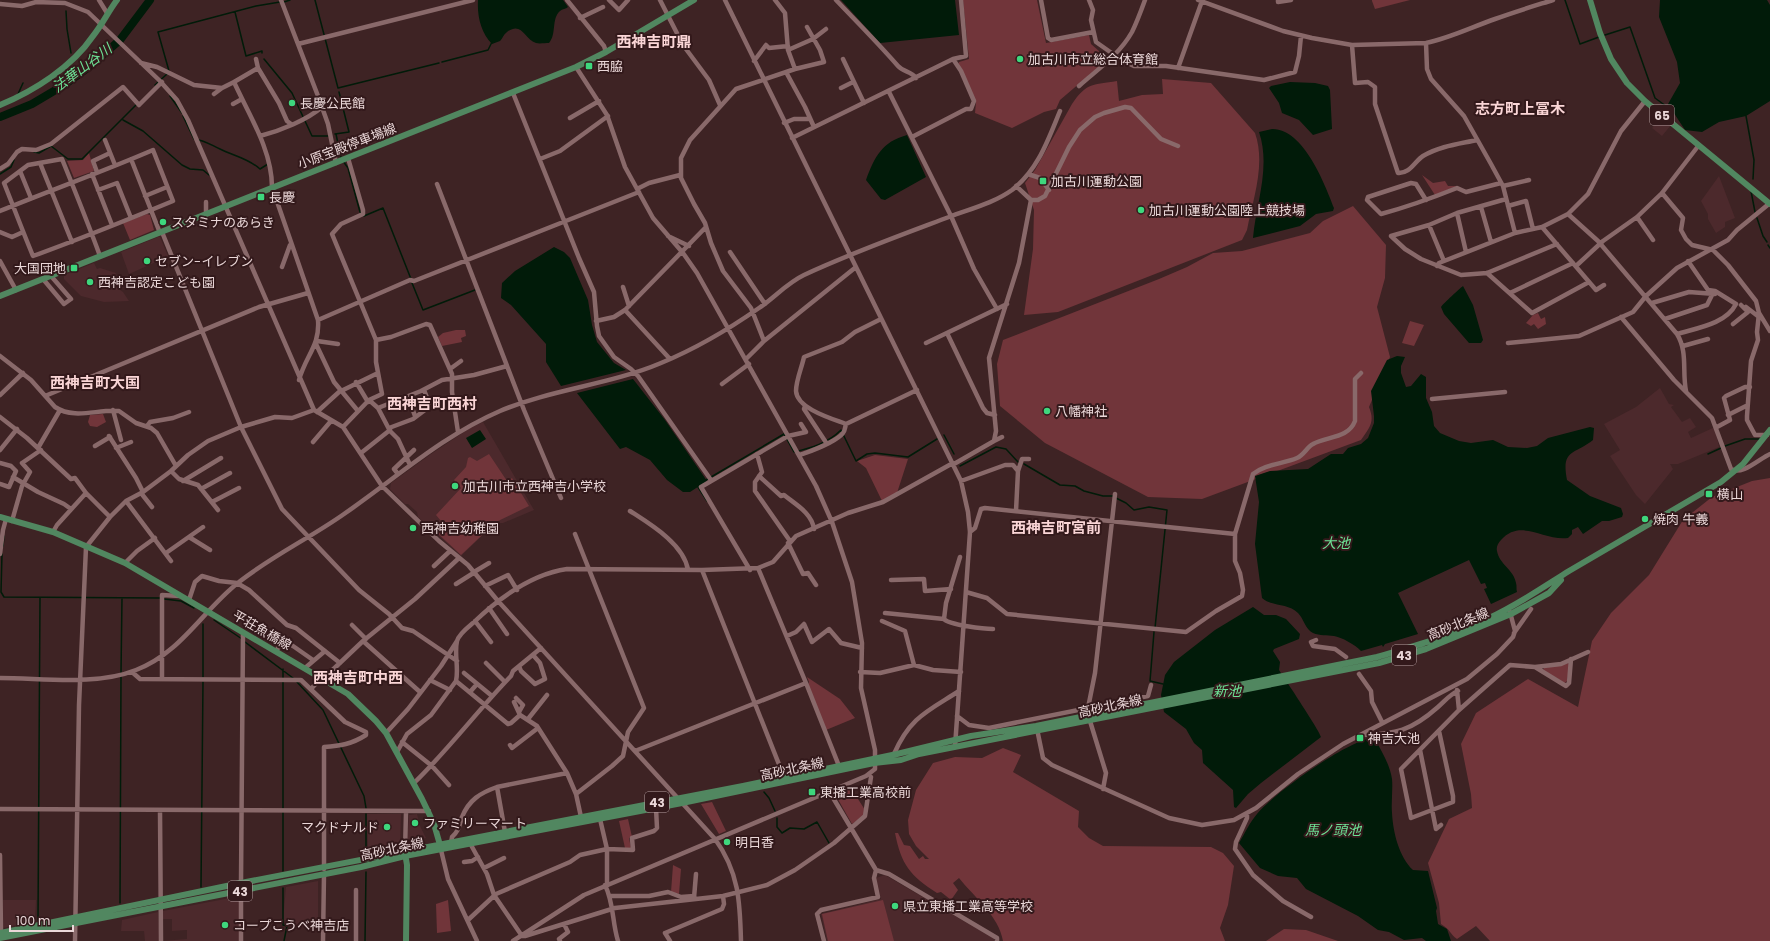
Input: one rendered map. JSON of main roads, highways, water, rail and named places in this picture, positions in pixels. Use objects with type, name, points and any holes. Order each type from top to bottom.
[{"type":"main road","points":[[0,105],[30,91],[51,77],[88,43],[117,0]]},
{"type":"main road","name":"小原宝殿停車場線","points":[[0,296],[576,67],[606,52],[694,0]]},
{"type":"main road","name":"65","points":[[1590,0],[1600,33],[1611,59],[1627,83],[1645,101],[1770,204]]},
{"type":"main road","name":"高砂北条線","points":[[440,847],[451,843],[784,776],[874,760],[901,760],[1037,729],[1292,677],[1377,657],[1424,643],[1509,611],[1549,593],[1569,571],[1706,492],[1737,471],[1768,432]]},
{"type":"main road","name":"平荘魚橋線","points":[[6,519],[53,532],[125,563],[189,600],[243,638],[276,651],[348,694],[364,708],[386,733],[429,812],[440,847]]},
{"type":"main road","name":"高砂北条線","points":[[0,938],[75,924],[241,883],[361,867],[405,854],[440,847],[471,845],[682,803],[874,760],[955,739],[1090,721],[1157,704]]},
{"type":"main road","points":[[405,854],[407,865],[406,941]]},
{"type":"main road","name":"高砂北条線","points":[[0,933],[76,917],[241,890],[324,871]]},
{"type":"water","points":[[478,0],[563,0],[568,7],[561,10],[557,14],[553,35],[549,43],[536,43],[520,30],[512,29],[505,34],[500,41],[492,44],[485,35],[480,24]]},
{"type":"water","points":[[841,0],[955,0],[959,35],[880,43]]},
{"type":"water","points":[[1660,0],[1767,0],[1770,5],[1770,101],[1746,116],[1719,122],[1702,132],[1685,130],[1668,104],[1680,83],[1677,62],[1659,17]]},
{"type":"water","points":[[1290,82],[1315,83],[1328,86],[1330,90],[1332,129],[1313,135],[1299,120],[1282,113],[1279,103],[1269,88],[1271,86]]},
{"type":"water","points":[[1272,129],[1283,131],[1294,138],[1303,147],[1319,172],[1334,208],[1333,211],[1316,214],[1300,226],[1253,238],[1262,185],[1264,158],[1259,132]]},
{"type":"water","points":[[907,135],[926,177],[885,200],[881,199],[866,180],[869,171],[876,157],[885,146],[898,138]]},
{"type":"water","points":[[554,247],[564,252],[570,258],[588,300],[592,325],[597,342],[614,363],[626,370],[561,386],[546,362],[546,344],[511,305],[501,298],[502,283],[515,271]]},
{"type":"water","points":[[1463,286],[1473,305],[1483,340],[1481,343],[1469,343],[1444,314],[1441,307]]},
{"type":"water","name":"大池","points":[[1397,356],[1405,357],[1401,366],[1401,373],[1406,387],[1411,386],[1421,374],[1426,377],[1426,398],[1432,412],[1434,426],[1440,433],[1459,441],[1471,443],[1493,440],[1508,447],[1527,448],[1537,446],[1548,438],[1590,427],[1594,428],[1593,440],[1575,451],[1568,458],[1566,463],[1567,480],[1590,496],[1621,508],[1623,514],[1622,517],[1609,521],[1602,521],[1583,534],[1578,527],[1572,530],[1572,534],[1568,538],[1559,538],[1524,530],[1509,534],[1499,542],[1497,550],[1498,556],[1515,578],[1517,592],[1491,604],[1484,589],[1487,588],[1485,583],[1481,584],[1469,560],[1398,593],[1418,634],[1385,644],[1383,647],[1382,645],[1361,651],[1352,644],[1340,638],[1313,633],[1308,629],[1300,615],[1294,610],[1285,606],[1270,603],[1262,598],[1255,544],[1259,502],[1255,476],[1270,471],[1308,469],[1331,454],[1343,454],[1348,448],[1361,444],[1368,438],[1374,423],[1371,391],[1387,360]]},
{"type":"water","points":[[633,379],[665,420],[707,481],[690,492],[683,492],[667,480],[650,460],[626,447],[620,449],[577,393]]},
{"type":"water","points":[[480,430],[486,439],[472,448],[466,438]]},
{"type":"water","name":"新池","points":[[1253,607],[1264,615],[1276,615],[1286,619],[1300,634],[1299,639],[1274,649],[1273,651],[1280,662],[1279,670],[1321,737],[1261,783],[1248,794],[1236,808],[1234,807],[1233,790],[1203,763],[1202,750],[1194,743],[1186,729],[1164,712],[1161,695],[1165,675],[1174,662],[1215,630]]},
{"type":"water","name":"馬ノ頭池","points":[[1372,738],[1375,739],[1388,764],[1391,774],[1393,820],[1395,836],[1400,851],[1408,865],[1413,870],[1428,871],[1437,908],[1438,924],[1447,929],[1451,941],[1426,941],[1422,938],[1404,940],[1389,932],[1378,930],[1358,916],[1306,889],[1297,878],[1278,876],[1260,868],[1239,843],[1254,817],[1294,782],[1346,748]]},
{"type":"waterway","name":"法華山谷川","points":[[0,117],[32,104],[64,85],[89,67],[120,40],[150,0]]},
{"type":"waterway","points":[[284,2],[290,0]]},
{"type":"waterway","points":[[315,0],[338,88],[439,63]]},
{"type":"waterway","points":[[1565,0],[1580,44],[1599,37]]},
{"type":"waterway","points":[[169,71],[158,32],[256,6],[280,2]]},
{"type":"waterway","points":[[66,11],[71,53]]},
{"type":"waterway","points":[[235,12],[246,56],[262,51],[262,53]]},
{"type":"waterway","points":[[1605,35],[1630,27],[1655,98],[1674,112]]},
{"type":"waterway","points":[[442,62],[488,50],[492,42]]},
{"type":"waterway","points":[[264,59],[292,93],[312,136],[328,136]]},
{"type":"waterway","points":[[155,85],[167,74]]},
{"type":"waterway","points":[[18,94],[23,83]]},
{"type":"waterway","points":[[335,134],[349,132],[339,92]]},
{"type":"waterway","points":[[170,96],[182,113]]},
{"type":"waterway","points":[[34,152],[39,153],[51,146],[68,159],[82,159],[137,104]]},
{"type":"waterway","points":[[183,116],[194,139],[246,160],[260,169],[268,164]]},
{"type":"waterway","points":[[1746,116],[1754,160],[1753,179]]},
{"type":"waterway","points":[[123,120],[143,131],[182,165],[190,169],[203,170],[209,175]]},
{"type":"waterway","points":[[336,134],[341,158]]},
{"type":"waterway","points":[[0,174],[11,167],[14,160]]},
{"type":"waterway","points":[[343,161],[348,168],[360,212],[364,216],[383,208],[411,279]]},
{"type":"waterway","points":[[1751,191],[1755,212]]},
{"type":"waterway","points":[[1757,218],[1763,236],[1767,242]]},
{"type":"waterway","points":[[412,283],[423,310],[475,290]]},
{"type":"waterway","points":[[706,480],[784,434],[794,452],[825,442],[841,430],[856,461],[867,454],[875,453],[908,457],[937,439]]},
{"type":"waterway","points":[[944,435],[954,454]]},
{"type":"waterway","points":[[1725,446],[1745,439],[1759,439]]},
{"type":"waterway","points":[[960,466],[996,447],[1006,449],[1018,462]]},
{"type":"waterway","points":[[1708,454],[1721,448]]},
{"type":"waterway","points":[[1024,464],[1060,485],[1075,486],[1084,491],[1103,496],[1113,496]]},
{"type":"waterway","points":[[698,487],[707,501]]},
{"type":"waterway","points":[[1116,498],[1126,503],[1134,510],[1149,507],[1167,510],[1155,628]]},
{"type":"waterway","points":[[3,546],[4,536]]},
{"type":"waterway","points":[[2,554],[1,592],[4,597],[160,598]]},
{"type":"waterway","points":[[38,920],[40,598]]},
{"type":"waterway","points":[[121,673],[122,598]]},
{"type":"waterway","points":[[164,599],[181,601],[194,608]]},
{"type":"waterway","points":[[214,620],[242,639]]},
{"type":"waterway","points":[[203,624],[203,677]]},
{"type":"waterway","points":[[1154,632],[1150,681],[1163,684]]},
{"type":"waterway","points":[[245,642],[293,678]]},
{"type":"waterway","points":[[283,669],[283,871]]},
{"type":"waterway","points":[[120,903],[121,677]]},
{"type":"waterway","points":[[201,887],[203,682]]},
{"type":"waterway","points":[[297,682],[323,710],[364,796],[366,808]]},
{"type":"waterway","points":[[764,792],[769,798],[775,811]]},
{"type":"waterway","points":[[366,814],[366,854]]},
{"type":"waterway","points":[[777,818],[777,827],[782,833],[790,828],[804,829],[817,822],[829,843]]},
{"type":"waterway","points":[[365,941],[366,872]]},
{"type":"waterway","points":[[283,888],[283,925],[287,926],[284,941]]},
{"type":"place","name":"加古川市立総合体育館","points":[[1020,59]]},
{"type":"place","name":"西脇","points":[[589,66]]},
{"type":"place","name":"長慶公民館","points":[[292,103]]},
{"type":"place","name":"加古川運動公園","points":[[1043,181]]},
{"type":"place","name":"長慶","points":[[261,197]]},
{"type":"place","name":"加古川運動公園陸上競技場","points":[[1141,210]]},
{"type":"place","name":"スタミナのあらき","points":[[163,222]]},
{"type":"place","name":"セブン-イレブン","points":[[147,261]]},
{"type":"place","name":"大国団地","points":[[74,268]]},
{"type":"place","name":"西神吉認定こども園","points":[[90,282]]},
{"type":"place","name":"八幡神社","points":[[1047,411]]},
{"type":"place","name":"加古川市立西神吉小学校","points":[[455,486]]},
{"type":"place","name":"横山","points":[[1709,494]]},
{"type":"place","name":"焼肉 牛義","points":[[1645,519]]},
{"type":"place","name":"西神吉幼稚園","points":[[413,528]]},
{"type":"place","name":"神吉大池","points":[[1360,738]]},
{"type":"place","name":"東播工業高校前","points":[[812,792]]},
{"type":"place","name":"ファミリーマート","points":[[415,823]]},
{"type":"place","name":"マクドナルド","points":[[387,827]]},
{"type":"place","name":"明日香","points":[[727,842]]},
{"type":"place","name":"県立東播工業高等学校","points":[[895,906]]},
{"type":"place","name":"コープこうべ神吉店","points":[[225,925]]},
{"type":"district","name":"西神吉町鼎","points":[[654,41]]},
{"type":"district","name":"志方町上冨木","points":[[1520,108]]},
{"type":"district","name":"西神吉町大国","points":[[95,382]]},
{"type":"district","name":"西神吉町西村","points":[[432,403]]},
{"type":"district","name":"西神吉町宮前","points":[[1056,527]]},
{"type":"district","name":"西神吉町中西","points":[[358,677]]}]
